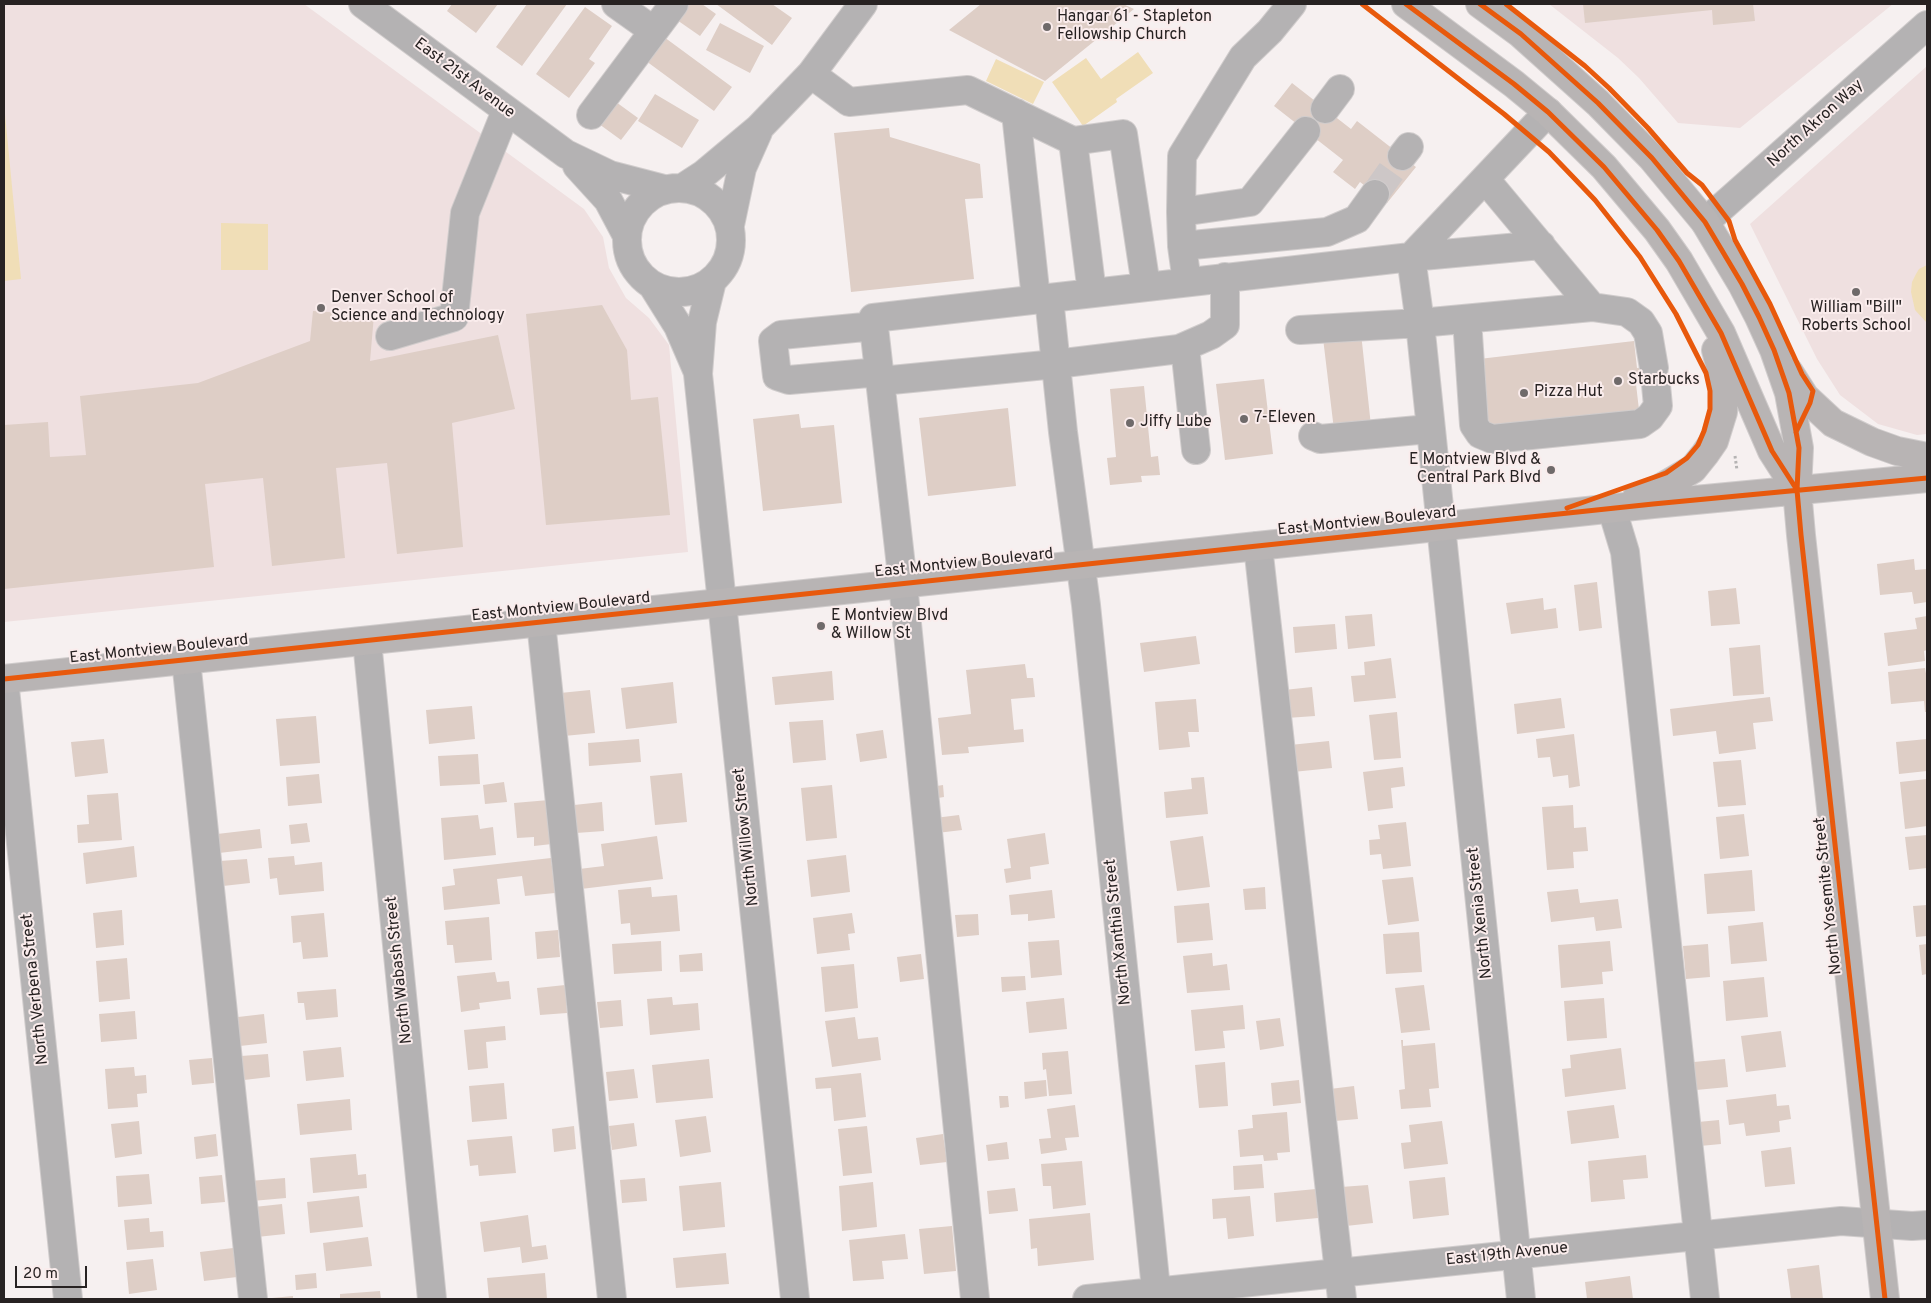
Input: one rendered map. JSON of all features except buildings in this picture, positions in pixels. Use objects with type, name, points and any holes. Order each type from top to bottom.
[{"type":"main road","points":[[1406,4],[1514,84],[1548,112],[1624,188],[1679,261],[1701,296],[1736,366],[1772,451],[1797,490]]},
{"type":"main road","points":[[1480,4],[1521,34],[1598,103],[1652,158],[1704,222],[1742,284],[1774,350],[1805,397],[1833,423],[1872,442],[1897,451],[1927,457]]},
{"type":"main road","points":[[1612,509],[1659,489],[1693,469],[1714,440],[1723,412],[1723,376],[1701,296]]},
{"type":"main road","name":"North Yosemite Street","points":[[1774,350],[1789,393],[1799,448],[1797,490],[1885,1299]]},
{"type":"main road","name":"East Montview Boulevard","points":[[4,679],[1081,564],[1927,478]]},
{"type":"street","name":"East 21st Avenue","points":[[363,4],[566,154],[610,175],[674,188]]},
{"type":"street","points":[[616,4],[654,31]]},
{"type":"street","points":[[591,116],[674,4]]},
{"type":"street","points":[[1187,282],[1182,246],[1182,156],[1243,57],[1270,31],[1292,4]]},
{"type":"street","points":[[760,128],[742,168],[730,225],[732,245],[725,265],[712,281],[694,291],[673,292],[653,286],[637,273],[628,255],[626,234],[632,215],[645,199],[704,174],[760,128],[811,74],[857,6]]},
{"type":"street","name":"North Akron Way","points":[[1704,222],[1927,25]]},
{"type":"street","points":[[811,74],[849,102],[968,90],[1073,141],[1123,134],[1146,286]]},
{"type":"street","points":[[390,336],[454,317],[466,213],[506,111]]},
{"type":"street","points":[[1411,257],[1548,112]]},
{"type":"street","name":"North Xanthia Street","points":[[1016,113],[1042,298],[1056,364],[1081,564],[1157,1295]]},
{"type":"street","points":[[1181,212],[1250,202],[1306,132]]},
{"type":"street","points":[[1073,141],[1092,293]]},
{"type":"street","name":"East 21st Avenue","points":[[566,154],[608,200],[626,234]]},
{"type":"street","points":[[1485,179],[1592,307]]},
{"type":"street","points":[[674,188],[704,194],[720,207],[730,225]]},
{"type":"street","points":[[1182,246],[1327,232],[1357,219],[1375,194]]},
{"type":"street","points":[[975,1299],[903,584],[873,318],[1225,277],[1541,245]]},
{"type":"street","name":"North Xenia Street","points":[[1411,257],[1420,323],[1521,1299]]},
{"type":"street","points":[[874,326],[781,335],[773,341],[777,376],[789,380],[880,376],[1056,364],[1179,349],[1211,336],[1224,325],[1225,277]]},
{"type":"street","name":"North Willow Street","points":[[712,281],[702,322],[698,374],[795,1299]]},
{"type":"street","name":"North Willow Street","points":[[653,286],[678,326],[698,374]]},
{"type":"street","points":[[1300,330],[1420,323],[1592,307],[1627,312],[1641,322],[1648,333],[1658,406],[1650,418],[1640,424],[1492,439],[1480,434],[1474,425],[1467,319]]},
{"type":"street","points":[[1185,347],[1196,450]]},
{"type":"street","points":[[1313,436],[1320,439],[1430,429]]},
{"type":"street","points":[[1612,509],[1625,552],[1705,1299]]},
{"type":"street","points":[[1258,546],[1342,1299]]},
{"type":"street","points":[[541,622],[612,1299]]},
{"type":"street","name":"North Wabash Street","points":[[368,641],[432,1299]]},
{"type":"street","points":[[186,660],[253,1299]]},
{"type":"street","name":"North Verbena Street","points":[[4,679],[68,1299]]},
{"type":"street","name":"East 19th Avenue","points":[[1087,1299],[1157,1295],[1339,1272],[1841,1221],[1912,1226],[1927,1225]]},
{"type":"path","points":[[1737,470],[1735,453],[1740,454]]},
{"type":"shaded area","name":"Denver School of Science and Technology","points":[[4,4],[304,4],[584,209],[603,237],[609,268],[626,298],[649,318],[669,345],[688,552],[4,622]]},
{"type":"shaded area","points":[[1549,4],[1893,4],[1740,128],[1678,123],[1639,78],[1618,58]]},
{"type":"shaded area","points":[[1138,52],[1153,73],[1116,99],[1117,102],[1083,126],[1052,82],[1086,58],[1101,79]]},
{"type":"shaded area","points":[[996,59],[1044,82],[1033,104],[986,81]]},
{"type":"shaded area","name":"William \"Bill\" Roberts School","points":[[1927,66],[1927,434],[1917,435],[1878,424],[1840,395],[1817,359],[1750,224]]},
{"type":"shaded area","points":[[4,104],[21,279],[4,281]]},
{"type":"shaded area","points":[[221,223],[268,224],[268,270],[221,270]]},
{"type":"shaded area","points":[[1927,265],[1927,323],[1915,310],[1911,292],[1912,282],[1916,274],[1919,269]]},
{"type":"tunnel","points":[[1375,194],[1402,156]]},
{"type":"cycle path","points":[[1362,4],[1504,114],[1549,152],[1595,200],[1640,257],[1676,314],[1706,373],[1710,391],[1710,409],[1698,445],[1687,458],[1666,473],[1567,508]]},
{"type":"cycle path","points":[[1406,4],[1514,84],[1548,112],[1604,167],[1657,230],[1679,261],[1721,333],[1772,451],[1797,490]]},
{"type":"cycle path","points":[[1480,4],[1521,34],[1598,103],[1652,158],[1705,222],[1742,284],[1759,317],[1774,350],[1789,393],[1799,448],[1797,490],[1801,535],[1885,1299]]},
{"type":"cycle path","points":[[1506,4],[1585,66],[1609,88],[1648,128],[1687,173],[1702,185],[1729,221],[1735,240],[1770,304],[1802,374],[1813,391],[1810,403],[1796,432]]},
{"type":"cycle path","points":[[4,679],[1653,504],[1927,478]]},
{"type":"place","name":"Hangar 61 - Stapleton Fellowship Church","points":[[1047,27]]},
{"type":"place","name":"William \"Bill\" Roberts School","points":[[1856,292]]},
{"type":"place","name":"Denver School of Science and Technology","points":[[321,308]]},
{"type":"place","name":"Starbucks","points":[[1618,381]]},
{"type":"place","name":"Pizza Hut","points":[[1524,393]]},
{"type":"place","name":"7-Eleven","points":[[1244,419]]},
{"type":"place","name":"Jiffy Lube","points":[[1130,423]]},
{"type":"place","name":"E Montview Blvd & Central Park Blvd","points":[[1551,470]]},
{"type":"place","name":"E Montview Blvd & Willow St","points":[[821,626]]}]
